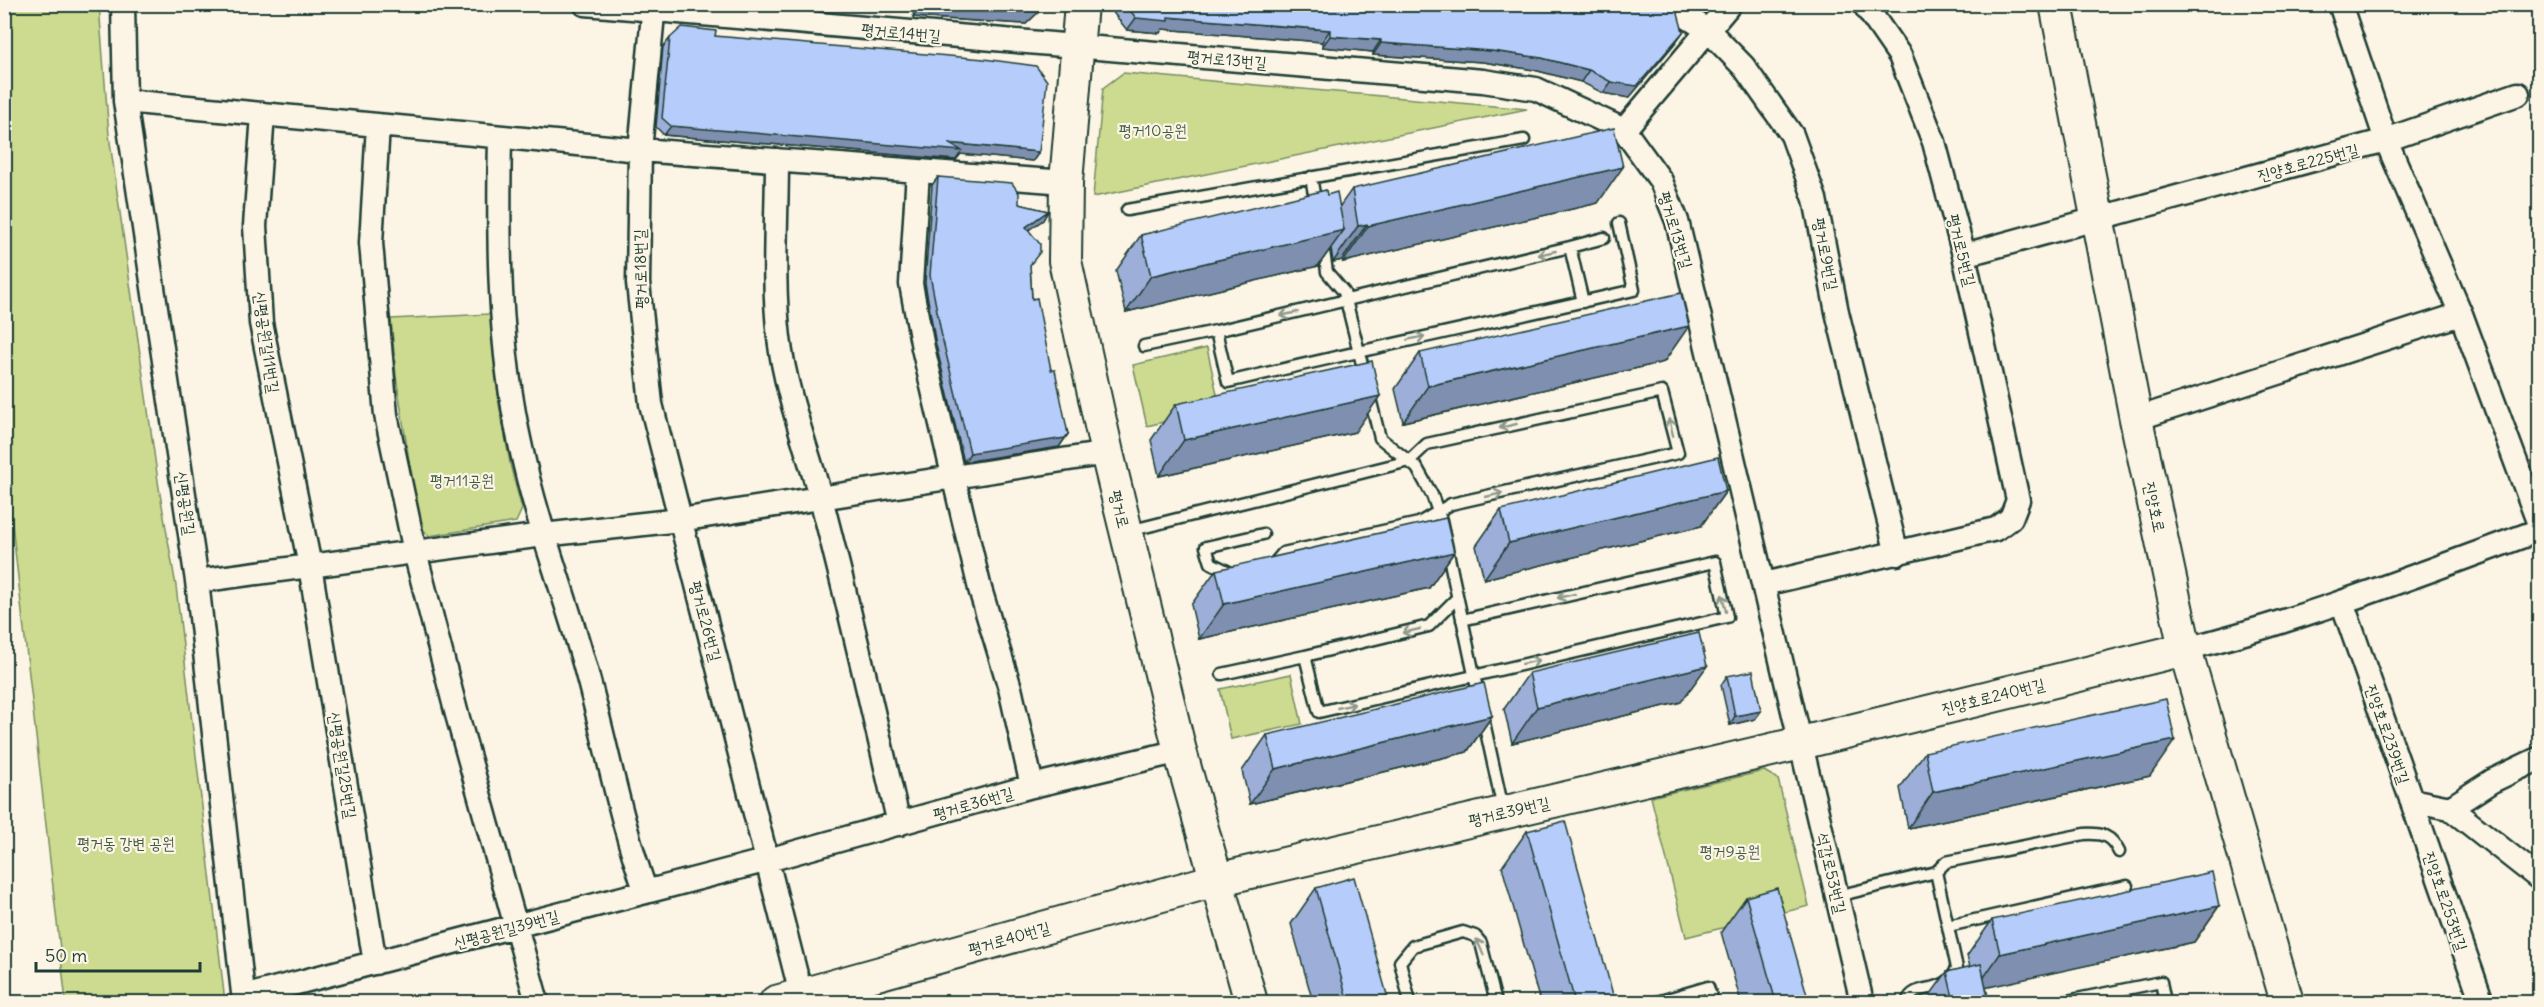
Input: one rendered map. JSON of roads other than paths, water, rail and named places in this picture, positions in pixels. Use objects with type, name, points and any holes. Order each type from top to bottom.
[{"type":"street","name":"신평공원길","points":[[123,4],[124,101],[197,581],[243,1000]]},
{"type":"street","name":"평거로14번길","points":[[585,4],[654,7],[1077,46]]},
{"type":"street","name":"평거로","points":[[1081,4],[1066,182],[1065,261],[1107,453],[1180,751],[1251,1002]]},
{"type":"street","name":"평거로9번길","points":[[1666,4],[1708,30],[1744,67],[1792,135],[1815,199],[1837,312],[1897,554]]},
{"type":"street","points":[[1624,130],[1730,4]]},
{"type":"street","name":"평거로5번길","points":[[1864,4],[1900,56],[1934,142],[1964,255],[2017,490],[2016,510],[2004,525],[1897,554]]},
{"type":"street","name":"진양호로","points":[[2056,4],[2096,220],[2185,649],[2287,1002]]},
{"type":"street","points":[[2185,649],[2239,635],[2342,602],[2540,529],[2461,314],[2386,140],[2340,4]]},
{"type":"street","name":"평거로18번길","points":[[654,7],[640,150],[638,283],[651,404],[680,520]]},
{"type":"street","name":"평거로13번길","points":[[1077,46],[1474,80],[1526,87],[1536,89],[1624,130],[1661,181],[1677,221],[1802,743]]},
{"type":"street","name":"진양호로225번길","points":[[1964,255],[2386,140],[2517,94]]},
{"type":"street","points":[[124,101],[640,150],[1066,182]]},
{"type":"street","name":"신평공원길11번길","points":[[263,114],[255,226],[261,323],[310,566]]},
{"type":"street","points":[[378,125],[371,243],[386,415],[415,552],[486,822],[537,1002]]},
{"type":"street","points":[[500,137],[498,252],[505,351],[520,447],[543,535],[582,656],[630,848],[646,892]]},
{"type":"street","points":[[777,160],[779,339],[796,416],[855,630],[899,824]]},
{"type":"street","points":[[918,171],[911,284],[953,477],[980,589],[1010,687],[1032,786]]},
{"type":"street","points":[[2136,419],[2461,314]]},
{"type":"street","points":[[197,581],[543,535],[680,520],[1107,453]]},
{"type":"street","name":"평거로26번길","points":[[680,520],[768,860],[794,1000]]},
{"type":"street","points":[[1764,584],[1897,554]]},
{"type":"street","name":"신평공원길25번길","points":[[310,566],[375,963]]},
{"type":"street","name":"진양호로239번길","points":[[2342,602],[2411,801],[2450,808]]},
{"type":"street","name":"진양호로240번길","points":[[1802,743],[2185,649]]},
{"type":"street","name":"평거로39번길","points":[[1216,880],[1802,743]]},
{"type":"street","name":"석갑로53번길","points":[[1802,743],[1862,1002]]},
{"type":"street","name":"평거로36번길","points":[[768,860],[1032,786],[1180,751]]},
{"type":"street","points":[[2540,758],[2492,781],[2450,808],[2540,879]]},
{"type":"street","name":"진양호로253번길","points":[[2411,801],[2482,1002]]},
{"type":"street","name":"신평공원길39번길","points":[[243,1000],[768,860]]},
{"type":"street","name":"평거로40번길","points":[[794,1000],[1216,880]]},
{"type":"lane","points":[[1127,210],[1524,140]]},
{"type":"lane","points":[[1311,177],[1317,213]]},
{"type":"lane","points":[[1216,331],[1228,382],[1634,290],[1619,223]]},
{"type":"lane","points":[[1321,236],[1328,272],[1344,292],[1380,438],[1417,468],[1432,495],[1438,512],[1503,812]]},
{"type":"lane","points":[[1144,346],[1216,331],[1604,238]]},
{"type":"lane","points":[[1570,247],[1583,302]]},
{"type":"lane","points":[[1126,532],[1408,461],[1427,444],[1662,392],[1678,453],[1451,504],[1419,523],[1283,553],[1270,569],[1236,576],[1211,563],[1206,547],[1263,534]]},
{"type":"lane","points":[[1305,656],[1319,712],[1728,617],[1715,562],[1462,620]]},
{"type":"lane","points":[[1222,674],[1429,626],[1457,598]]},
{"type":"lane","points":[[1837,896],[1936,872],[1946,862],[2084,834],[2105,834],[2112,840],[2119,852]]},
{"type":"lane","points":[[1907,1002],[1909,996],[1915,992],[1941,987],[1953,977],[1957,968],[1936,872]]},
{"type":"lane","points":[[1948,926],[2127,886]]},
{"type":"lane","points":[[1410,1002],[1400,962],[1403,956],[1413,946],[1463,932],[1475,936],[1481,943],[1496,1002]]},
{"type":"lane","points":[[2062,1002],[2104,999],[2161,982],[2165,1002]]},
{"type":"lane","points":[[1657,1002],[1708,987],[1713,1002]]},
{"type":"park label","name":"평거10공원","points":[[1153,130]]},
{"type":"park label","name":"평거11공원","points":[[462,480]]},
{"type":"park label","name":"평거동 강변 공원","points":[[126,843]]},
{"type":"park label","name":"평거9공원","points":[[1730,851]]}]
